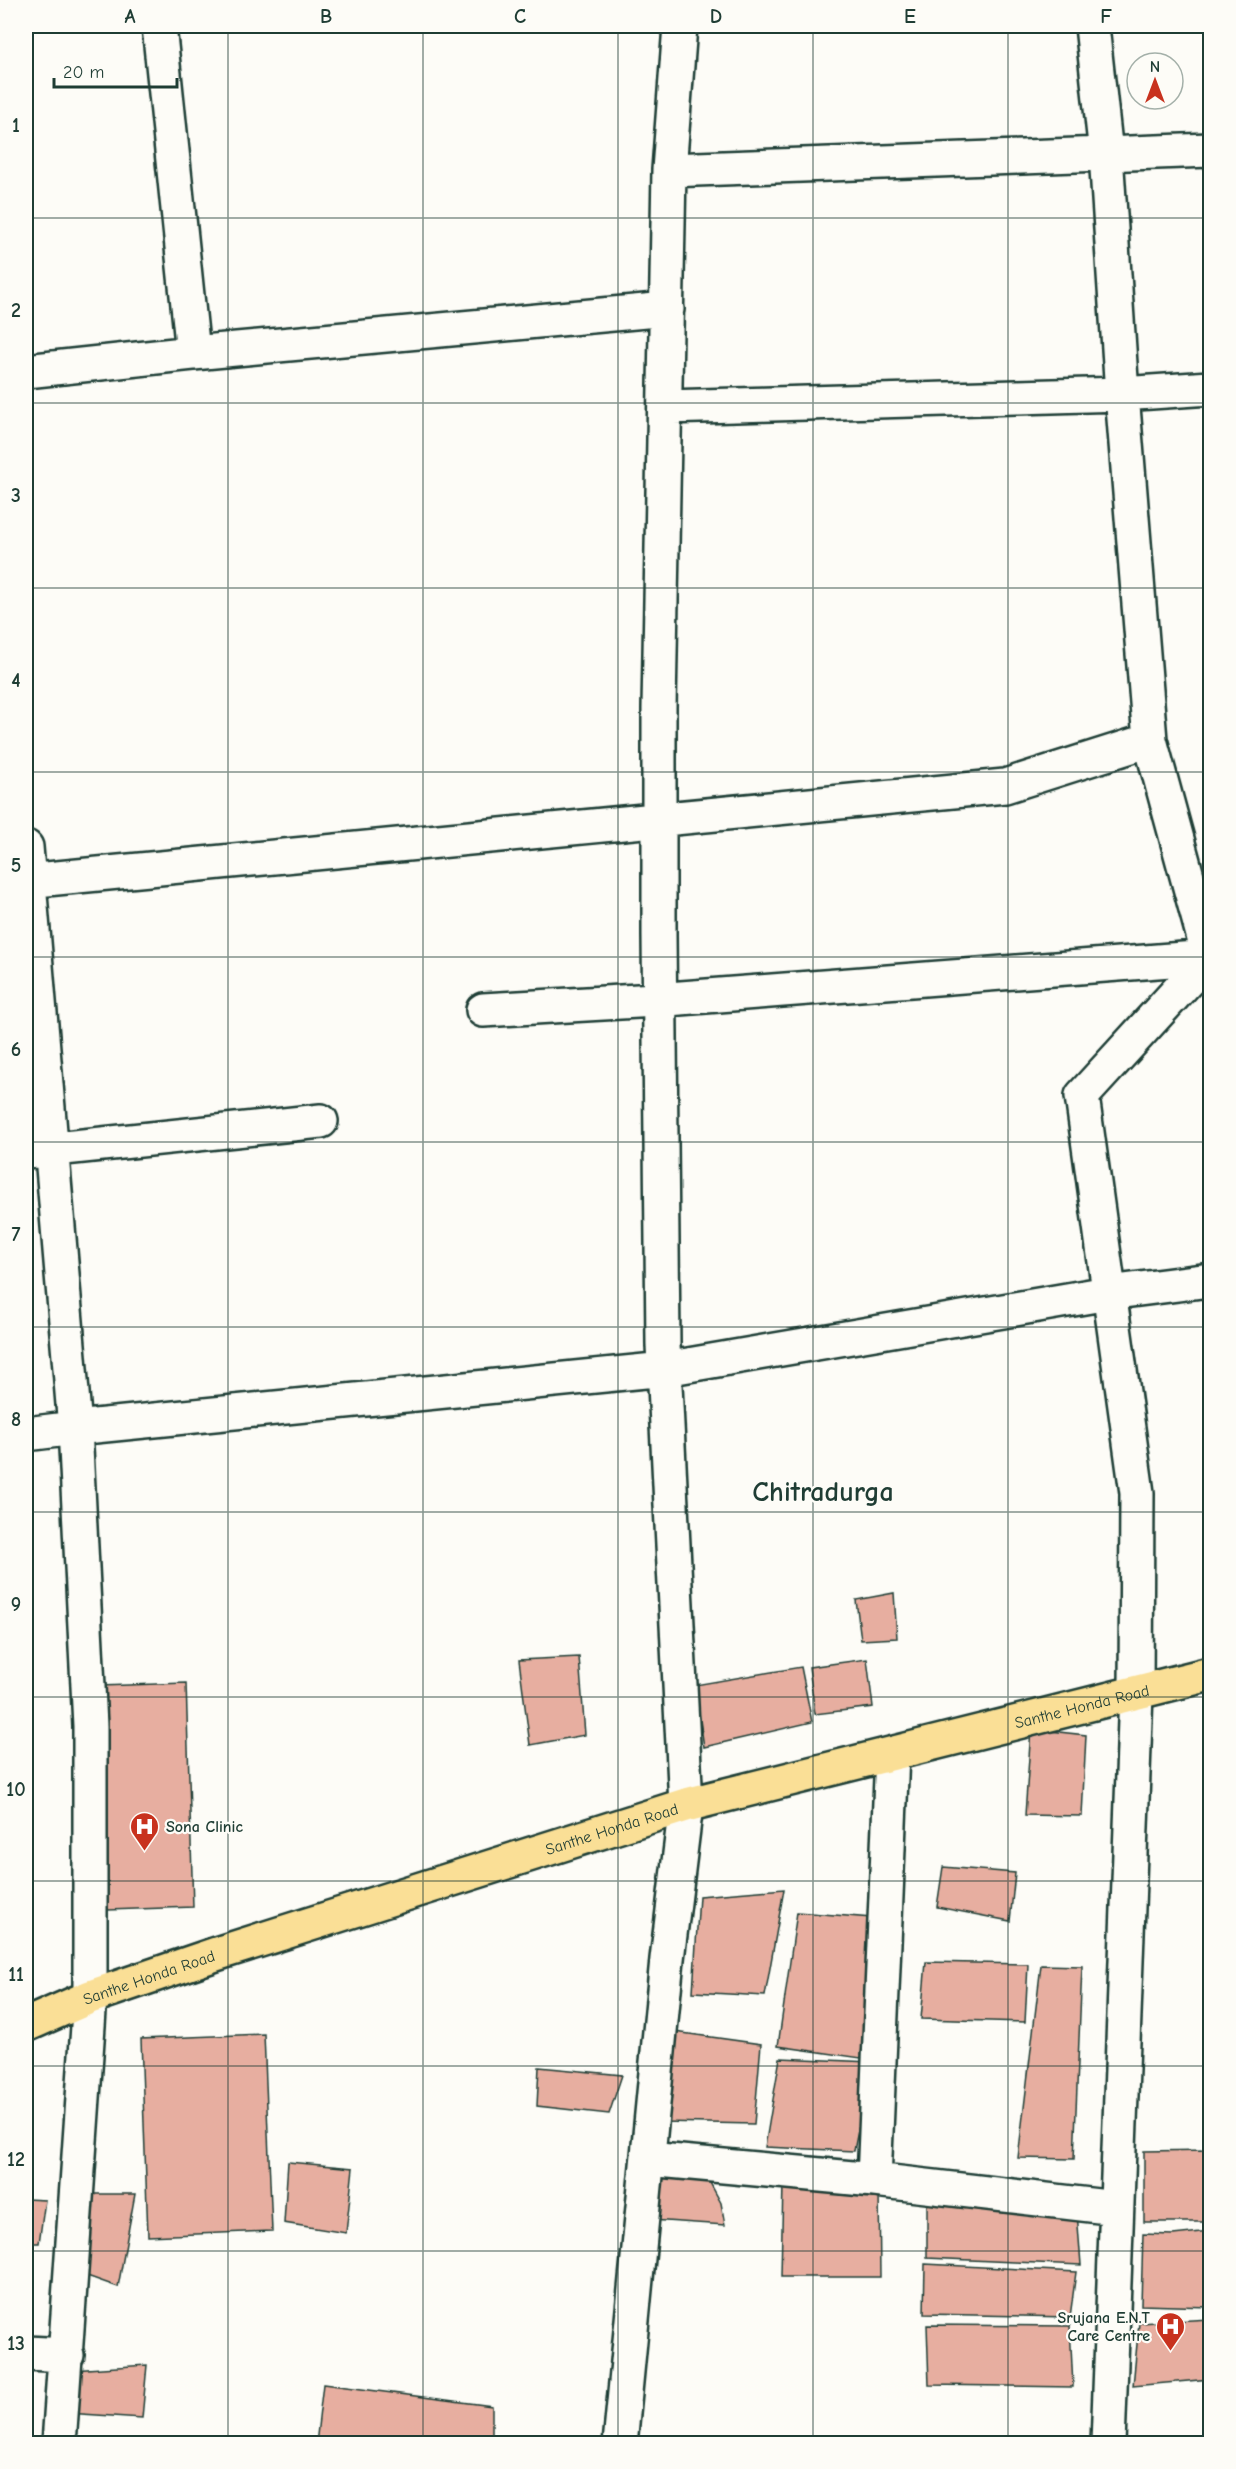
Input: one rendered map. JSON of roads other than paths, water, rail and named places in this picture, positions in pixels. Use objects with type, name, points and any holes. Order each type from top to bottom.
[{"type":"main road","name":"Santhe Honda Road","points":[[26,2025],[90,1997],[216,1954],[686,1805],[1210,1674]]},
{"type":"street","points":[[159,26],[193,353]]},
{"type":"street","points":[[620,2444],[667,1959],[686,1805],[665,1369],[659,821],[669,170],[680,26]]},
{"type":"street","points":[[1092,26],[1106,154],[1122,394],[1150,740],[1210,957]]},
{"type":"street","points":[[669,170],[1210,150]]},
{"type":"street","points":[[26,371],[193,353],[667,309]]},
{"type":"street","points":[[665,407],[1122,394],[1210,388]]},
{"type":"street","points":[[27,881],[1005,786],[1150,740]]},
{"type":"street","points":[[26,847],[38,1150],[75,1428],[90,1726],[90,1997],[67,2355],[59,2444]]},
{"type":"street","points":[[483,1010],[660,999],[1210,957]]},
{"type":"street","points":[[1108,2444],[1136,1693],[1137,1493],[1082,1096],[1210,957]]},
{"type":"street","points":[[38,1150],[321,1121]]},
{"type":"street","points":[[26,1434],[665,1369],[1108,1293],[1210,1280]]},
{"type":"street","points":[[874,2180],[892,1754]]},
{"type":"street","points":[[648,2159],[874,2180],[1116,2208]]},
{"type":"street","points":[[26,2353],[67,2355]]},
{"type":"place","name":"Sona Clinic","points":[[145,1852]]},
{"type":"place","name":"Srujana E.N.T Care Centre","points":[[1171,2352]]},
{"type":"district","name":"Chitradurga","points":[[823,1491]]}]
